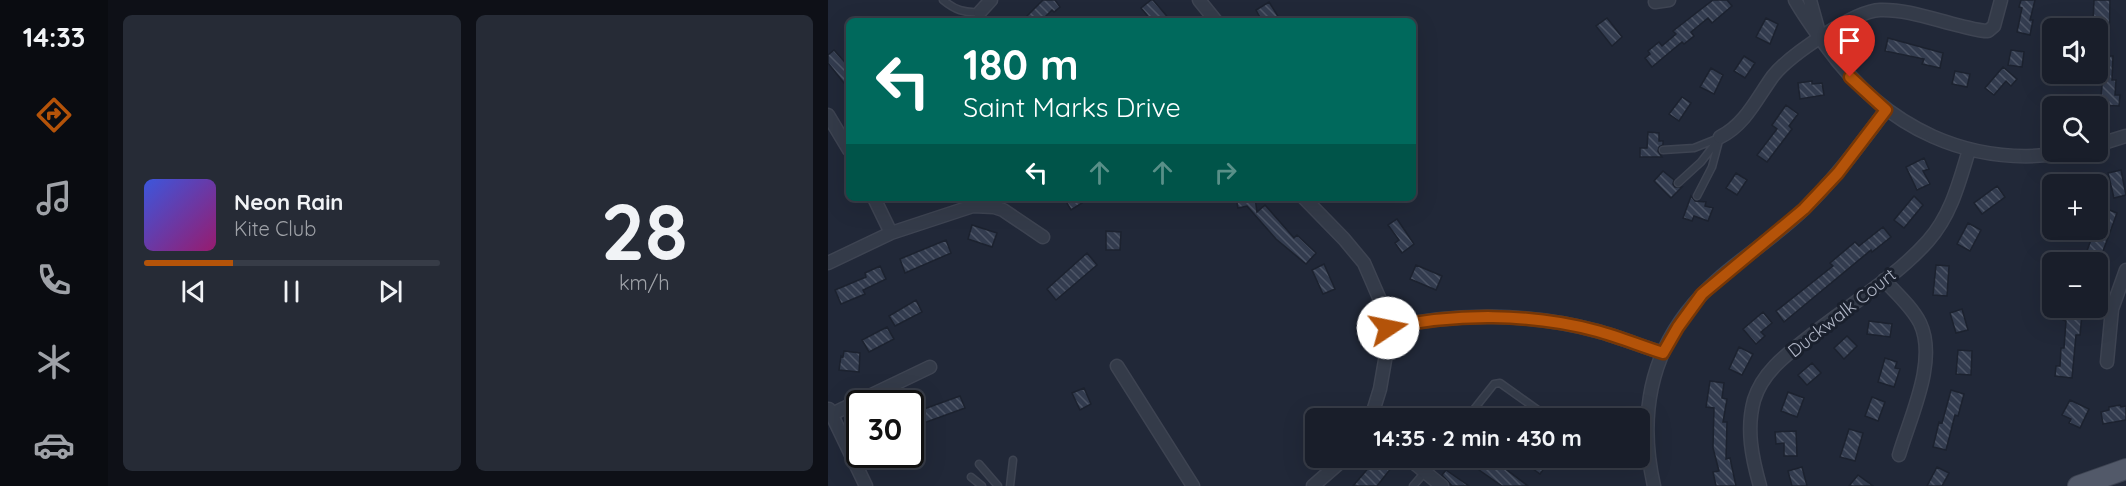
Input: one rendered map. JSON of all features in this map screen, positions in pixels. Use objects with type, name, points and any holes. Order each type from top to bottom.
[{"type":"main road","points":[[2078,486],[2126,469]]},
{"type":"street","points":[[978,18],[991,0]]},
{"type":"street","points":[[1199,0],[1214,18]]},
{"type":"street","points":[[1655,2],[1669,0]]},
{"type":"street","points":[[1795,0],[1820,39],[1850,77],[1886,110],[1922,132],[1969,150],[2010,156],[2042,156]]},
{"type":"street","points":[[1810,0],[1820,39]]},
{"type":"street","points":[[1720,137],[1728,133],[1745,117],[1783,65],[1820,39],[1866,12],[1901,6],[1988,31],[1994,26],[2001,0]]},
{"type":"street","points":[[1653,486],[1646,423],[1651,385],[1663,353],[1678,327],[1702,294],[1804,209],[1838,173],[1886,110]]},
{"type":"street","points":[[828,114],[846,145]]},
{"type":"street","points":[[2108,142],[2126,136]]},
{"type":"street","name":"Duckwalk Court","points":[[1760,486],[1751,451],[1750,433],[1754,400],[1760,386],[1770,371],[1786,355],[1884,280],[1927,242],[1944,220],[1955,196],[1969,150]]},
{"type":"street","points":[[875,201],[891,233]]},
{"type":"street","points":[[1307,201],[1350,245],[1364,263],[1378,293],[1388,328],[1388,343],[1374,408]]},
{"type":"street","points":[[828,263],[891,233],[963,209],[983,206],[1003,210],[1043,237]]},
{"type":"street","points":[[2107,362],[2112,309],[2126,270]]},
{"type":"street","points":[[1884,280],[1917,318],[1926,350],[1924,372],[1899,455]]},
{"type":"street","points":[[1388,328],[1463,318],[1534,320],[1598,331],[1663,353]]},
{"type":"street","points":[[1117,366],[1193,486]]},
{"type":"street","points":[[866,486],[830,411],[930,367]]},
{"type":"street","points":[[1313,486],[1334,468]]},
{"type":"street","points":[[1421,468],[1442,486]]},
{"type":"lane","points":[[943,0],[955,10],[978,18]]},
{"type":"lane","points":[[1664,150],[1694,148],[1720,137]]},
{"type":"lane","points":[[1678,183],[1701,162],[1720,137]]},
{"type":"lane","points":[[1697,196],[1712,167],[1720,137]]},
{"type":"lane","points":[[1475,408],[1494,384],[1500,383],[1535,408]]},
{"type":"lane","points":[[1010,486],[1013,460]]},
{"type":"lane","points":[[979,464],[998,486]]},
{"type":"lane","points":[[1413,486],[1429,468]]},
{"type":"lane","points":[[971,477],[982,486]]},
{"type":"building","points":[[1043,0],[1055,0],[1060,7],[1054,12],[1052,10],[1044,18],[1025,18]]},
{"type":"building","points":[[1153,0],[1168,18],[1149,18],[1141,8]]},
{"type":"building","points":[[1713,0],[1727,0],[1732,6],[1712,23],[1708,18],[1691,32],[1694,36],[1684,44],[1682,42],[1652,67],[1645,58],[1650,54],[1648,51],[1659,42],[1662,46],[1676,34],[1673,31]]},
{"type":"building","points":[[2021,0],[2035,0],[2030,20],[2033,20],[2030,35],[2017,32],[2022,8],[2019,7]]},
{"type":"building","points":[[2094,0],[2110,0],[2109,56],[2113,56],[2112,80],[2116,80],[2115,95],[2120,95],[2119,106],[2108,105],[2108,96],[2101,96],[2102,84],[2108,84],[2108,18],[2093,18]]},
{"type":"building","points":[[1269,2],[1279,18],[1260,18],[1256,10]]},
{"type":"building","points":[[1607,18],[1622,37],[1612,46],[1596,26]]},
{"type":"building","points":[[1766,18],[1778,24],[1770,44],[1756,37]]},
{"type":"building","points":[[1888,38],[1943,53],[1940,68],[1922,64],[1924,59],[1885,51]]},
{"type":"building","points":[[834,50],[846,64],[846,81],[844,83],[828,63],[828,55]]},
{"type":"building","points":[[2011,50],[2024,52],[2022,67],[2008,65]]},
{"type":"building","points":[[1744,56],[1755,63],[1745,78],[1734,71]]},
{"type":"building","points":[[2003,67],[2017,79],[2011,86],[2006,81],[1994,95],[1985,88]]},
{"type":"building","points":[[1711,68],[1723,75],[1714,94],[1700,87]]},
{"type":"building","points":[[1955,71],[1970,74],[1967,87],[1952,84]]},
{"type":"building","points":[[1812,81],[1812,84],[1822,83],[1824,95],[1800,99],[1798,83]]},
{"type":"building","points":[[1682,97],[1691,103],[1679,121],[1669,114]]},
{"type":"building","points":[[1786,105],[1798,114],[1789,126],[1792,129],[1767,162],[1757,155],[1777,129],[1772,125]]},
{"type":"building","points":[[1648,132],[1659,133],[1659,141],[1663,141],[1663,145],[1658,151],[1662,157],[1640,157],[1640,148],[1647,148]]},
{"type":"building","points":[[1924,158],[1929,169],[1923,171],[1930,184],[1917,190],[1906,167]]},
{"type":"building","points":[[2121,170],[2126,195],[2114,198],[2108,173]]},
{"type":"building","points":[[1663,171],[1674,180],[1675,187],[1682,187],[1671,198],[1654,181]]},
{"type":"building","points":[[1736,173],[1747,180],[1737,195],[1726,188]]},
{"type":"building","points":[[1997,186],[2005,197],[1982,214],[1974,203]]},
{"type":"building","points":[[1691,196],[1695,201],[1706,202],[1705,206],[1713,208],[1708,221],[1694,216],[1692,221],[1683,218]]},
{"type":"building","points":[[1914,196],[1923,205],[1904,228],[1894,220]]},
{"type":"building","points":[[1066,201],[1081,201],[1082,203],[1071,210]]},
{"type":"building","points":[[1237,201],[1255,201],[1257,212],[1265,205],[1294,238],[1297,235],[1316,253],[1306,264],[1276,239],[1247,206],[1238,208]]},
{"type":"building","points":[[2108,210],[2117,213],[2108,238]]},
{"type":"building","points":[[1397,219],[1414,244],[1402,253],[1395,243],[1399,240],[1388,225]]},
{"type":"building","points":[[1968,223],[1981,230],[1970,251],[1957,244]]},
{"type":"building","points":[[972,225],[997,233],[992,247],[968,239]]},
{"type":"building","points":[[1883,227],[1891,237],[1872,252],[1871,250],[1784,322],[1776,311],[1833,266],[1830,263],[1855,242],[1859,246]]},
{"type":"building","points":[[1106,231],[1121,232],[1120,250],[1106,250]]},
{"type":"building","points":[[946,240],[951,253],[905,273],[900,259]]},
{"type":"building","points":[[2091,240],[2107,240],[2103,252],[2087,252]]},
{"type":"building","points":[[1087,253],[1097,265],[1056,300],[1047,289]]},
{"type":"building","points":[[1324,264],[1335,289],[1323,294],[1312,270]]},
{"type":"building","points":[[1416,265],[1442,276],[1436,290],[1410,279]]},
{"type":"building","points":[[1936,265],[1949,266],[1947,296],[1933,295]]},
{"type":"building","points":[[880,266],[886,279],[863,290],[865,294],[841,304],[835,290],[866,277],[865,273]]},
{"type":"building","points":[[916,300],[922,312],[895,326],[889,316]]},
{"type":"building","points":[[1962,309],[1968,330],[1956,333],[1950,313]]},
{"type":"building","points":[[1763,312],[1772,323],[1761,332],[1765,336],[1756,344],[1743,329]]},
{"type":"building","points":[[2063,318],[2082,318],[2080,335],[2076,335],[2072,378],[2055,376],[2056,366],[2060,366],[2061,348],[2064,348],[2066,321]]},
{"type":"building","points":[[1869,321],[1892,324],[1890,337],[1867,334]]},
{"type":"building","points":[[887,327],[894,339],[869,352],[862,340]]},
{"type":"building","points":[[1847,336],[1857,346],[1844,359],[1834,348]]},
{"type":"building","points":[[1739,347],[1753,354],[1742,375],[1729,369]]},
{"type":"building","points":[[1958,350],[1972,351],[1971,375],[1956,374]]},
{"type":"building","points":[[844,351],[860,353],[859,372],[839,370]]},
{"type":"building","points":[[1885,358],[1897,362],[1895,368],[1900,369],[1894,387],[1878,382]]},
{"type":"building","points":[[1812,363],[1821,373],[1807,385],[1798,375]]},
{"type":"building","points":[[1710,381],[1724,383],[1722,398],[1727,399],[1723,422],[1727,422],[1726,459],[1730,458],[1736,486],[1716,486],[1713,472],[1719,471],[1713,448],[1714,408],[1706,407]]},
{"type":"building","points":[[1084,388],[1091,404],[1080,410],[1072,393]]},
{"type":"building","points":[[1951,390],[1964,394],[1958,416],[1955,415],[1946,450],[1933,447],[1939,422],[1942,423]]},
{"type":"building","points":[[1788,392],[1804,398],[1797,417],[1781,411]]},
{"type":"building","points":[[960,396],[965,408],[924,423],[924,409]]},
{"type":"building","points":[[1872,397],[1885,402],[1878,421],[1865,416]]},
{"type":"building","points":[[2070,400],[2089,409],[2080,428],[2069,423],[2071,419],[2062,415]]},
{"type":"building","points":[[2120,405],[2121,407],[2126,406],[2126,420],[2103,424],[2101,412],[2109,410],[2109,407]]},
{"type":"building","points":[[1849,429],[1863,433],[1855,461],[1840,457]]},
{"type":"building","points":[[1796,431],[1797,456],[1784,456],[1784,443],[1776,444],[1775,432]]},
{"type":"building","points":[[1802,467],[1807,486],[1792,486],[1788,471]]},
{"type":"building","points":[[1937,467],[1949,473],[1942,486],[1927,486]]},
{"type":"building","points":[[1368,468],[1391,468],[1377,486],[1353,486]]},
{"type":"building","points":[[1476,468],[1504,468],[1528,486],[1502,486]]},
{"type":"building","points":[[1532,468],[1544,468],[1540,474]]},
{"type":"building","points":[[1446,470],[1469,486],[1452,486],[1442,475]]},
{"type":"building","points":[[1858,475],[1873,486],[1849,486]]},
{"type":"route","points":[[1388,328],[1463,318],[1534,320],[1563,323],[1598,331],[1663,353],[1678,327],[1702,294],[1804,209],[1838,173],[1886,110],[1850,77]]}]
